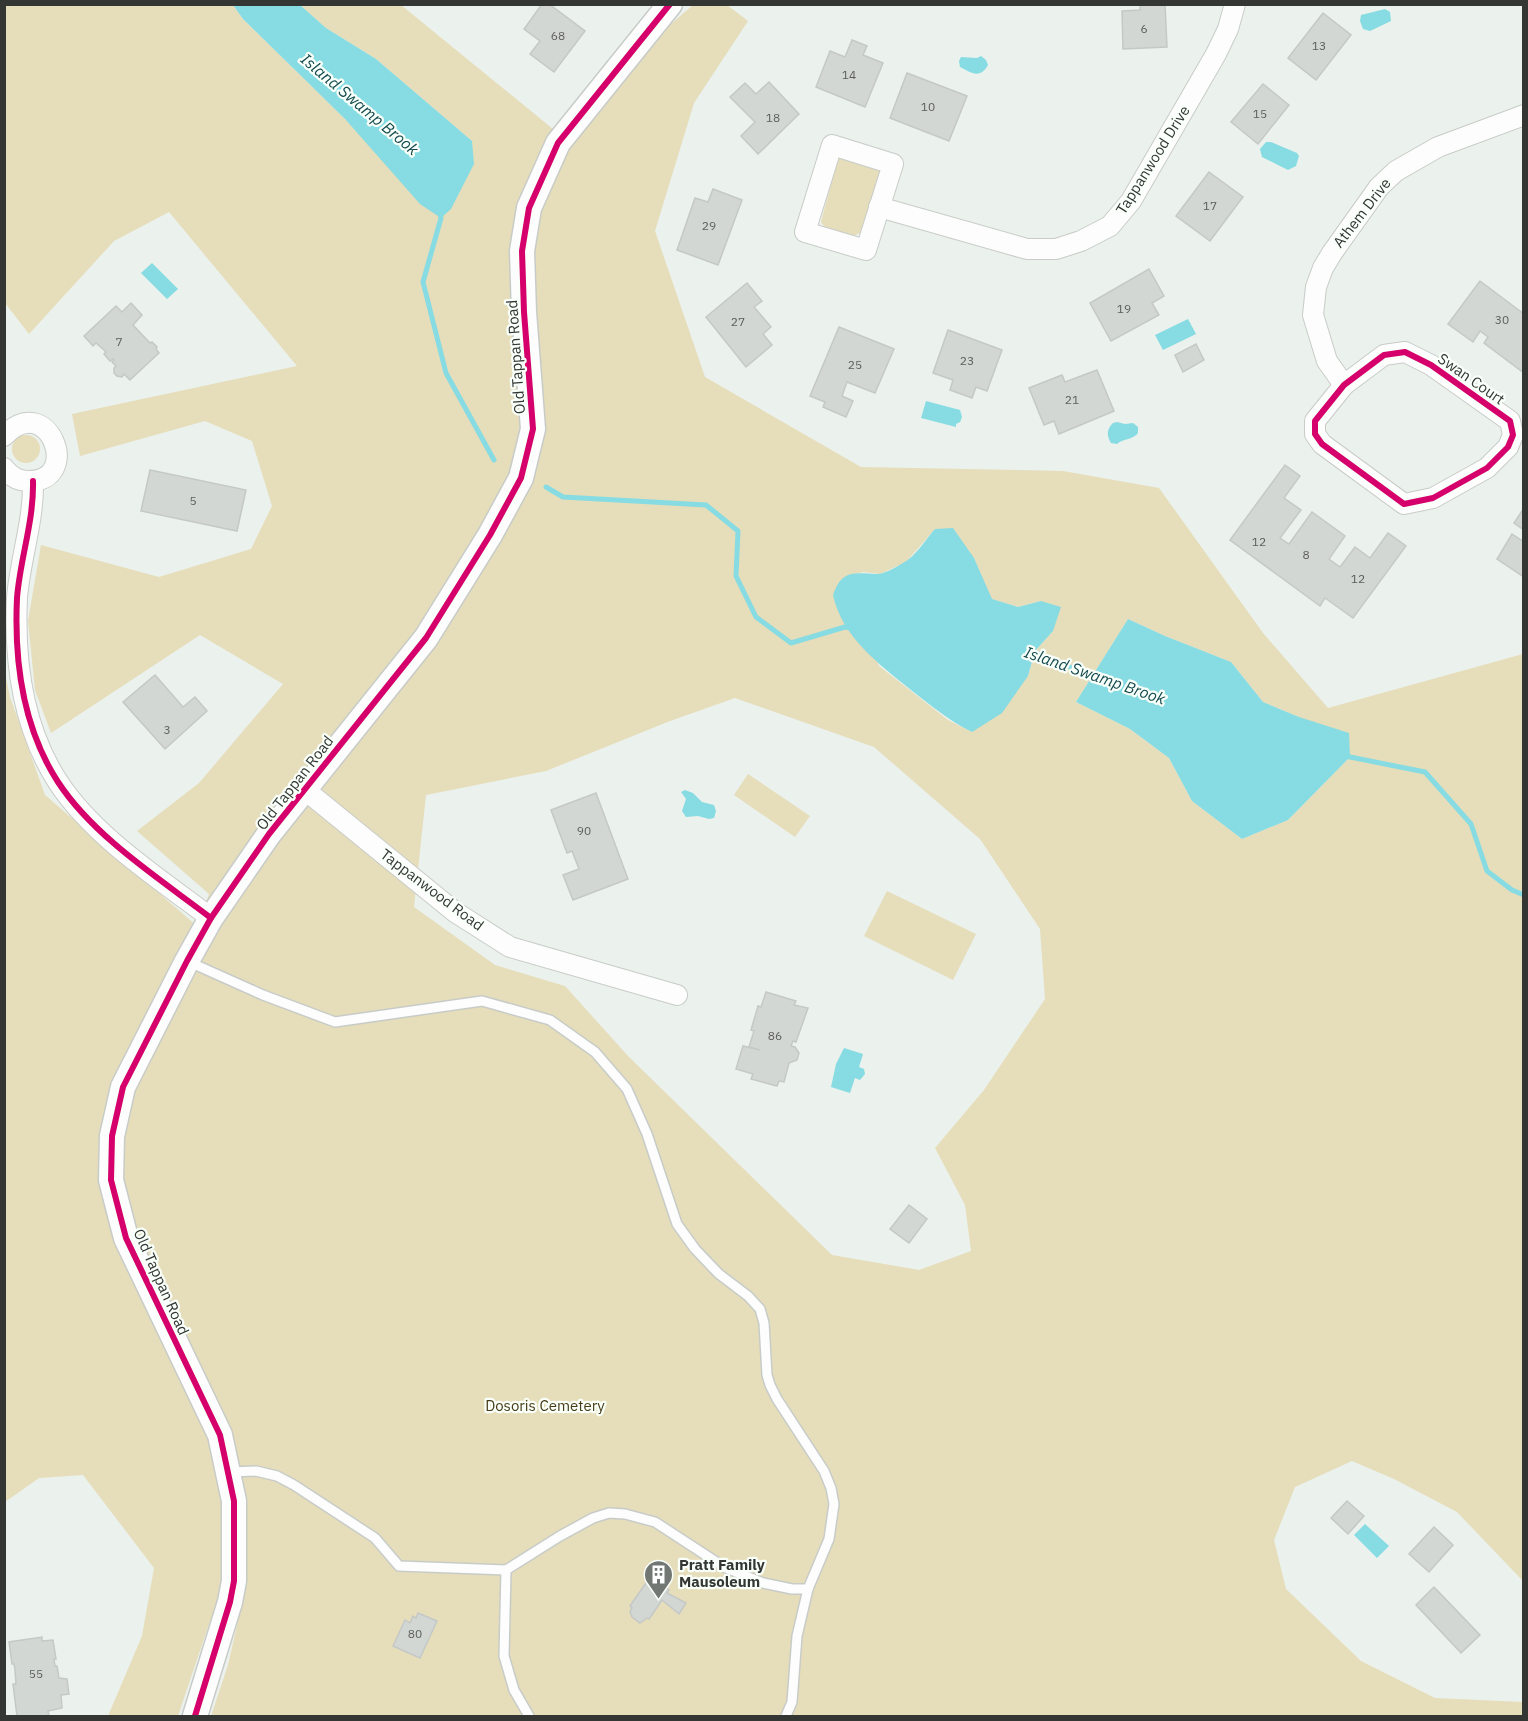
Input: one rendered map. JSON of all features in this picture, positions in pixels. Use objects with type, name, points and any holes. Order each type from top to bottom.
[{"type":"street","name":"Old Tappan Road","points":[[195,1716],[230,1602],[234,1581],[234,1501],[220,1435],[126,1238],[111,1180],[112,1136],[123,1087],[187,961],[212,918],[269,834],[426,638],[490,535],[521,478],[533,429],[522,251],[529,208],[558,143],[670,4]]},
{"type":"street","name":"Tappanwood Drive","points":[[879,207],[1027,249],[1056,249],[1081,241],[1110,226],[1131,201],[1216,54],[1228,28],[1235,4]]},
{"type":"street","name":"Athem Drive","points":[[1344,385],[1327,361],[1313,315],[1316,287],[1332,253],[1379,187],[1396,171],[1438,147],[1524,115]]},
{"type":"street","points":[[832,145],[893,164],[879,207],[866,250],[805,232],[832,145]]},
{"type":"street","name":"Swan Court","points":[[1405,352],[1431,364],[1510,421],[1513,435],[1508,447],[1487,468],[1433,498],[1404,504],[1322,444],[1315,434],[1314,421],[1344,385],[1384,355],[1405,352]]},
{"type":"street","points":[[4,436],[11,429],[29,423],[47,430],[57,446],[55,465],[42,478],[23,481],[14,478],[4,468]]},
{"type":"street","points":[[33,481],[32,519],[17,596],[16,643],[23,699],[41,750],[59,783],[91,821],[134,859],[212,918]]},
{"type":"street","name":"Tappanwood Road","points":[[304,789],[455,912],[510,947],[677,995]]},
{"type":"lane","points":[[187,961],[263,995],[335,1022],[482,1001],[550,1020],[595,1052],[627,1089],[647,1134],[677,1224],[695,1249],[719,1274],[748,1296],[760,1310],[764,1323],[767,1375],[770,1385],[824,1471],[831,1488],[834,1504],[829,1539],[808,1589],[797,1636],[792,1702],[786,1716]]},
{"type":"lane","points":[[228,1473],[256,1471],[277,1476],[294,1485],[375,1538],[399,1566],[506,1570],[560,1536],[593,1518],[609,1513],[625,1514],[655,1522],[724,1567],[763,1583],[792,1589],[808,1589]]},
{"type":"lane","points":[[506,1570],[504,1656],[514,1690],[529,1716]]},
{"type":"green space","name":"Dosoris Cemetery","points":[[5,5],[233,5],[243,19],[441,218],[449,210],[459,192],[466,173],[472,141],[376,59],[326,28],[300,5],[401,5],[559,134],[658,35],[693,5],[727,5],[748,21],[694,103],[655,231],[705,377],[861,467],[1063,471],[1159,488],[1263,633],[1328,708],[1523,654],[1523,1581],[1457,1512],[1394,1479],[1352,1461],[1295,1487],[1274,1540],[1286,1589],[1361,1661],[1435,1698],[1523,1702],[1523,1716],[211,1716],[228,1665],[243,1599],[210,1621],[178,1716],[108,1716],[142,1636],[154,1568],[83,1475],[39,1478],[5,1502],[4,668],[10,697],[45,795],[197,926],[209,894],[137,831],[199,783],[283,684],[200,635],[51,733],[35,690],[28,621],[41,545],[159,577],[251,549],[272,506],[252,441],[205,421],[80,456],[72,414],[297,366],[169,212],[114,241],[29,334],[5,303]],"holes":[[[935,529],[974,558],[991,599],[1018,607],[1041,601],[1053,631],[1035,651],[1028,676],[972,732],[948,720],[879,666],[848,575],[864,572],[880,574],[906,562]],[[1128,619],[1231,662],[1263,702],[1299,717],[1350,757],[1288,820],[1242,839],[1192,801],[1169,758],[1130,729],[1076,702]],[[735,698],[874,747],[980,839],[1040,929],[1045,999],[984,1090],[935,1148],[965,1205],[971,1251],[919,1270],[832,1255],[628,1056],[565,986],[495,965],[414,907],[426,795],[546,771],[670,721]]]},
{"type":"green space","points":[[841,156],[878,167],[880,170],[863,230],[859,234],[847,236],[829,230],[821,222],[837,161]]},
{"type":"green space","points":[[26,435],[36,439],[40,449],[36,459],[26,463],[16,459],[12,449],[16,439]]},
{"type":"green space","points":[[748,774],[810,816],[795,837],[734,795]]},
{"type":"green space","points":[[887,891],[976,934],[953,980],[864,936]]},
{"type":"water","points":[[233,5],[300,5],[326,28],[376,59],[472,141],[474,164],[451,209],[441,218],[420,204],[345,119],[243,19]]},
{"type":"water","points":[[1385,9],[1390,12],[1391,21],[1370,31],[1363,29],[1360,21],[1361,15]]},
{"type":"water","points":[[981,56],[988,65],[982,72],[975,74],[960,67],[961,57]]},
{"type":"water","points":[[1266,142],[1297,153],[1299,156],[1296,166],[1288,170],[1262,157],[1260,149]]},
{"type":"water","points":[[152,263],[178,289],[167,299],[141,273]]},
{"type":"water","points":[[1188,319],[1196,334],[1163,350],[1155,335]]},
{"type":"water","points":[[926,401],[960,410],[962,417],[960,422],[956,424],[956,427],[921,418]]},
{"type":"water","points":[[1113,423],[1133,423],[1138,427],[1138,433],[1117,444],[1111,443],[1108,431]]},
{"type":"water","points":[[953,528],[974,558],[992,599],[1018,607],[1041,601],[1061,607],[1053,631],[1035,651],[1028,676],[1002,713],[972,732],[933,707],[863,648],[844,624],[833,595],[840,581],[850,574],[887,572],[912,556],[935,529]]},
{"type":"water","points":[[1128,619],[1231,662],[1263,702],[1299,717],[1349,733],[1350,757],[1288,820],[1242,839],[1192,801],[1169,758],[1130,729],[1076,702]]},
{"type":"water","points":[[685,790],[693,793],[702,802],[714,805],[716,811],[714,818],[686,817],[682,811],[686,799],[681,792]]},
{"type":"water","points":[[844,1048],[863,1054],[859,1067],[864,1069],[865,1074],[860,1080],[855,1078],[850,1093],[831,1087],[836,1064]]},
{"type":"water","points":[[1365,1524],[1389,1546],[1377,1558],[1354,1535]]},
{"type":"building","points":[[542,4],[549,4],[585,31],[554,72],[530,54],[540,41],[524,29]]},
{"type":"building","points":[[1140,4],[1165,4],[1167,47],[1123,49],[1122,11],[1140,10]]},
{"type":"building","points":[[1323,13],[1351,35],[1316,80],[1288,58]]},
{"type":"building","points":[[852,40],[867,46],[863,55],[883,63],[865,107],[816,87],[830,51],[845,57]]},
{"type":"building","points":[[907,73],[967,96],[949,141],[890,118]]},
{"type":"building","points":[[769,82],[799,114],[758,154],[741,136],[755,122],[730,97],[745,83],[756,94]]},
{"type":"building","points":[[1263,84],[1289,105],[1258,144],[1231,122]]},
{"type":"building","points":[[1209,172],[1243,197],[1210,241],[1176,216]]},
{"type":"building","points":[[713,189],[742,200],[718,265],[677,250],[695,198],[708,202]]},
{"type":"building","points":[[1149,269],[1164,296],[1152,303],[1159,315],[1111,341],[1090,303]]},
{"type":"building","points":[[1480,281],[1524,314],[1524,373],[1484,343],[1488,337],[1480,331],[1473,342],[1448,324]]},
{"type":"building","points":[[747,283],[762,301],[754,307],[771,327],[763,334],[772,345],[746,367],[706,317]]},
{"type":"building","points":[[131,303],[142,315],[133,325],[157,347],[159,353],[130,380],[124,374],[122,377],[117,376],[114,373],[116,366],[112,362],[114,360],[110,361],[104,354],[106,352],[104,350],[96,343],[93,346],[84,336],[116,306],[122,312]]},
{"type":"building","points":[[839,327],[894,349],[875,393],[847,382],[842,396],[853,401],[846,417],[823,407],[825,402],[810,396]]},
{"type":"building","points":[[948,330],[1002,350],[987,391],[976,387],[972,398],[950,390],[953,380],[933,373]]},
{"type":"building","points":[[1196,344],[1204,360],[1183,372],[1175,355]]},
{"type":"building","points":[[1097,370],[1114,411],[1059,434],[1054,421],[1044,425],[1029,388],[1062,375],[1065,382]]},
{"type":"building","points":[[1285,465],[1300,476],[1284,498],[1301,510],[1280,538],[1289,544],[1312,512],[1345,536],[1329,559],[1340,567],[1355,547],[1370,558],[1388,533],[1406,546],[1353,618],[1325,598],[1320,606],[1230,540]]},
{"type":"building","points":[[150,470],[246,490],[237,531],[141,511]]},
{"type":"building","points":[[1524,508],[1524,530],[1514,523]]},
{"type":"building","points":[[1512,534],[1524,542],[1524,577],[1497,559]]},
{"type":"building","points":[[155,675],[183,707],[195,697],[207,711],[165,749],[123,702]]},
{"type":"building","points":[[596,793],[628,879],[573,900],[563,875],[579,869],[572,851],[567,853],[551,810]]},
{"type":"building","points":[[766,992],[796,1001],[794,1005],[808,1008],[796,1042],[793,1041],[791,1046],[795,1047],[799,1053],[797,1060],[789,1063],[784,1082],[779,1081],[777,1086],[751,1079],[753,1074],[736,1069],[743,1046],[760,1050],[749,1047],[758,1006],[761,1007]]},
{"type":"building","points":[[909,1205],[927,1219],[909,1243],[890,1229]]},
{"type":"building","points":[[1347,1501],[1364,1516],[1348,1534],[1331,1518]]},
{"type":"building","points":[[1434,1527],[1453,1545],[1429,1572],[1409,1554]]},
{"type":"building","name":"Pratt Family Mausoleum","points":[[659,1572],[669,1579],[665,1587],[669,1590],[667,1593],[686,1603],[679,1614],[662,1600],[649,1619],[640,1623],[632,1617],[630,1606],[650,1577],[654,1580]]},
{"type":"building","points":[[1434,1587],[1480,1635],[1461,1653],[1416,1605]]},
{"type":"building","points":[[418,1613],[437,1621],[420,1658],[393,1646],[405,1620],[410,1623],[413,1616],[416,1618]]},
{"type":"building","points":[[42,1637],[42,1641],[53,1640],[55,1666],[57,1666],[59,1678],[67,1679],[69,1694],[61,1695],[62,1708],[48,1711],[49,1716],[17,1716],[13,1684],[16,1684],[15,1670],[9,1642]]},
{"type":"waterway","name":"Island Swamp Brook","points":[[440,214],[441,218],[423,282],[446,373],[494,460]]},
{"type":"waterway","name":"Island Swamp Brook","points":[[546,487],[563,497],[706,505],[738,531],[736,576],[756,617],[791,643],[845,627],[851,628]]},
{"type":"waterway","name":"Island Swamp Brook","points":[[1030,650],[1098,679]]},
{"type":"waterway","name":"Island Swamp Brook","points":[[1345,756],[1425,772],[1471,824],[1487,871],[1512,890],[1524,895]]},
{"type":"cycle path","points":[[195,1716],[230,1602],[234,1581],[234,1501],[220,1435],[126,1238],[111,1180],[112,1136],[123,1087],[211,918],[269,834],[426,638],[490,535],[521,478],[533,429],[522,251],[529,208],[558,143],[670,4]]},
{"type":"cycle path","points":[[1405,352],[1431,365],[1510,421],[1513,435],[1508,447],[1487,468],[1433,498],[1404,504],[1322,444],[1315,434],[1315,421],[1344,385],[1384,355],[1405,352]]},
{"type":"cycle path","points":[[33,481],[31,511],[17,598],[16,622],[23,694],[36,739],[58,782],[90,821],[129,856],[211,918]]},
{"type":"place","name":"Pratt Family Mausoleum","points":[[658,1600]]}]
